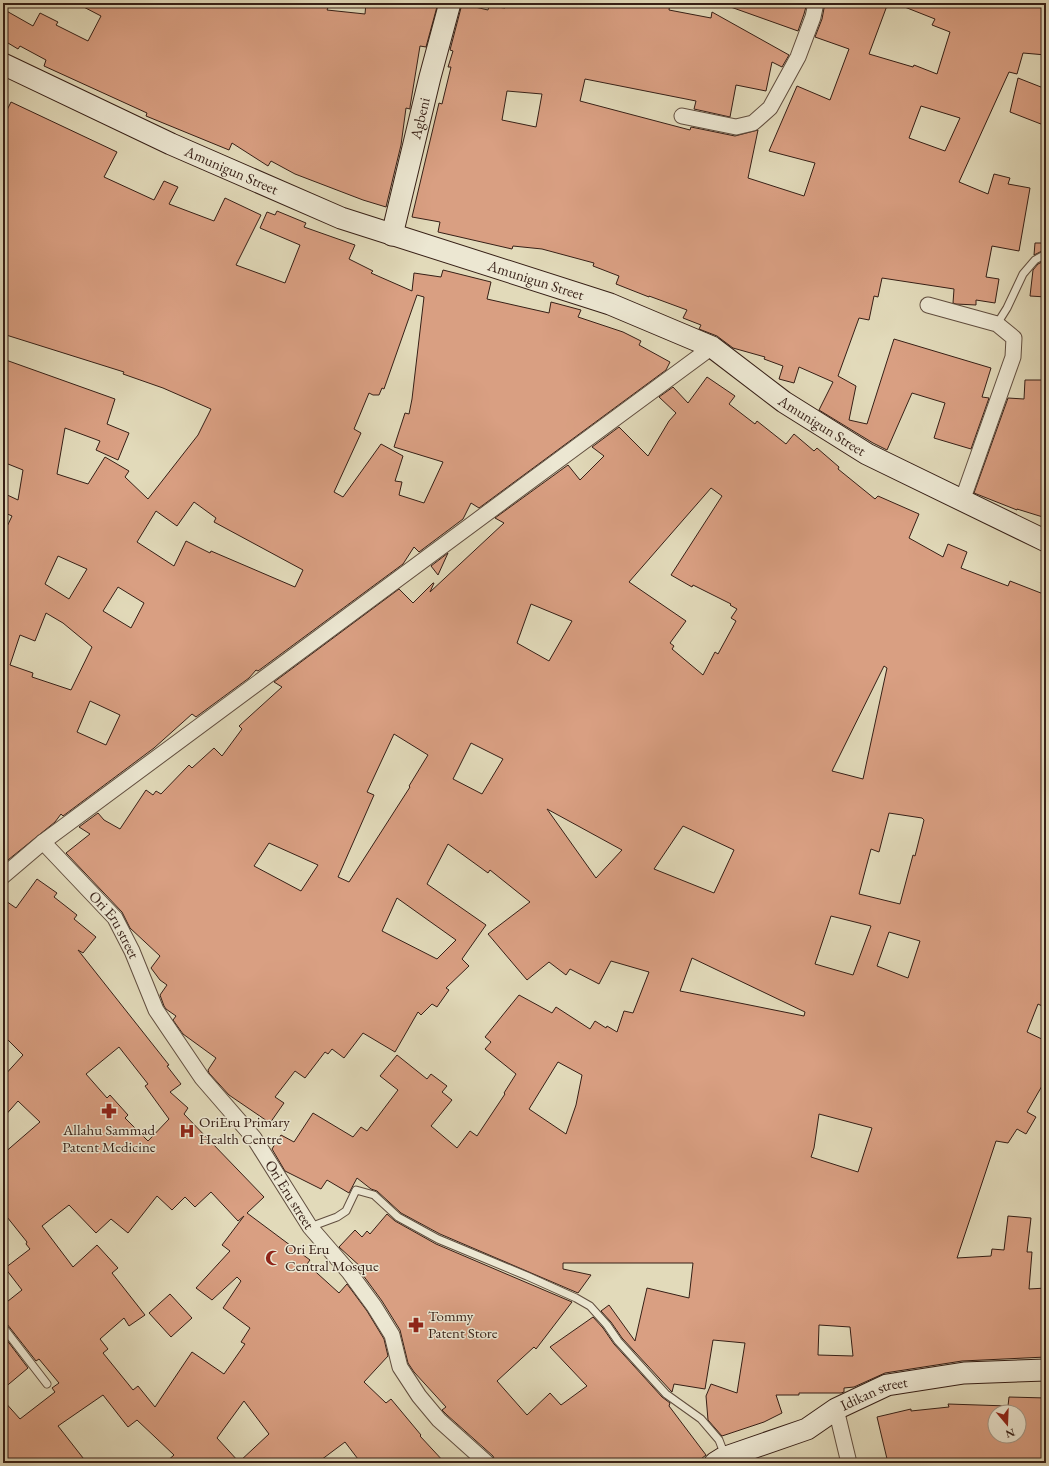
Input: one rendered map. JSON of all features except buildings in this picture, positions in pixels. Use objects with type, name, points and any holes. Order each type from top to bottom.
[{"type":"main road","name":"Agbeni","points":[[392,235],[430,76],[450,3]]},
{"type":"main road","name":"Amunigun Street","points":[[3,64],[171,144],[341,218],[610,304],[712,347],[784,402],[867,454],[1046,541]]},
{"type":"main road","name":"Idikan street","points":[[719,1461],[807,1429],[836,1409],[887,1385],[964,1373],[1046,1370]]},
{"type":"street","points":[[682,116],[736,127],[753,123],[770,108],[798,57],[813,17],[816,3]]},
{"type":"street","points":[[928,305],[996,324],[1014,338],[1013,356],[962,501]]},
{"type":"street","points":[[3,876],[43,842],[712,347]]},
{"type":"street","name":"Ori Eru street","points":[[43,842],[115,918],[132,951],[156,1010],[202,1078],[254,1138],[310,1227],[349,1272],[374,1306],[392,1335],[400,1367],[419,1396],[439,1420],[487,1463]]},
{"type":"street","points":[[836,1409],[849,1463]]},
{"type":"lane","points":[[996,324],[1007,308],[1023,274],[1035,260],[1046,254]]},
{"type":"lane","points":[[310,1227],[337,1217],[346,1211],[356,1190],[365,1192],[374,1195],[398,1217],[438,1239],[527,1276],[576,1298],[590,1306],[618,1341],[666,1394],[701,1419],[719,1440],[724,1453],[719,1461]]},
{"type":"lane","points":[[3,1327],[47,1384]]},
{"type":"place","name":"Allahu Sammad Patent Medicine","points":[[109,1111]]},
{"type":"place","name":"OriEru Primary Health Centre","points":[[187,1131]]},
{"type":"place","name":"Ori Eru Central Mosque","points":[[273,1258]]},
{"type":"place","name":"Tommy Patent Store","points":[[416,1325]]}]
